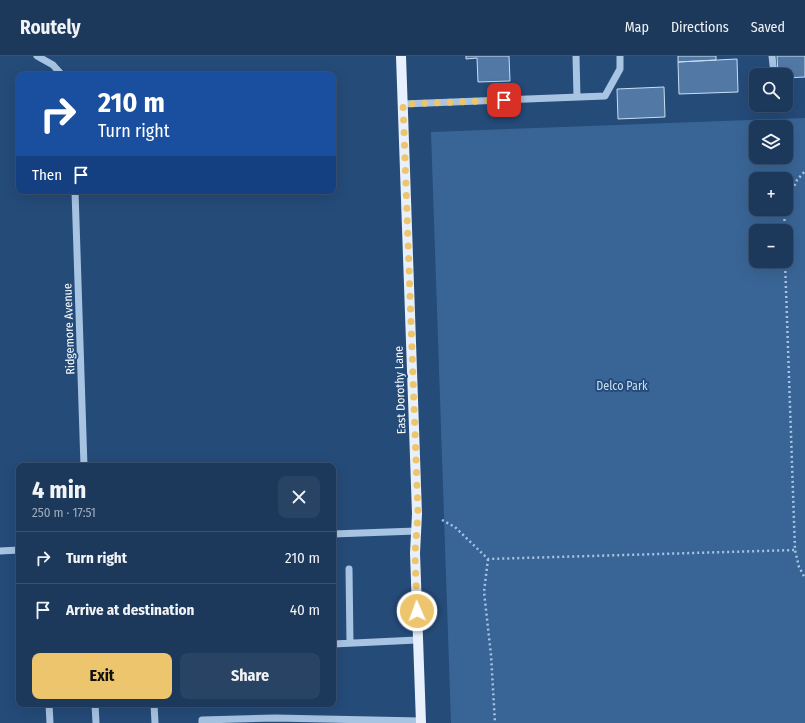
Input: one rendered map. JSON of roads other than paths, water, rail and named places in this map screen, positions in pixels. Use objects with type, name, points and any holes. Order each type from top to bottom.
[{"type":"main road","name":"East Dorothy Lane","points":[[401,56],[418,514],[415,553],[421,722]]},
{"type":"street","points":[[37,56],[53,65],[59,72]]},
{"type":"street","points":[[576,56],[577,97]]},
{"type":"street","points":[[403,104],[605,96],[620,69],[620,56]]},
{"type":"street","points":[[772,56],[773,68]]},
{"type":"street","name":"Ridgemore Avenue","points":[[75,194],[84,463]]},
{"type":"street","points":[[336,534],[416,531]]},
{"type":"street","points":[[0,551],[16,550]]},
{"type":"street","points":[[349,569],[350,643]]},
{"type":"street","points":[[336,644],[418,640]]},
{"type":"street","points":[[49,707],[50,723]]},
{"type":"street","points":[[95,707],[96,723]]},
{"type":"street","points":[[154,707],[155,723]]},
{"type":"street","points":[[202,723],[202,720],[276,718],[421,722]]},
{"type":"park label","name":"Delco Park","points":[[622,386]]}]
